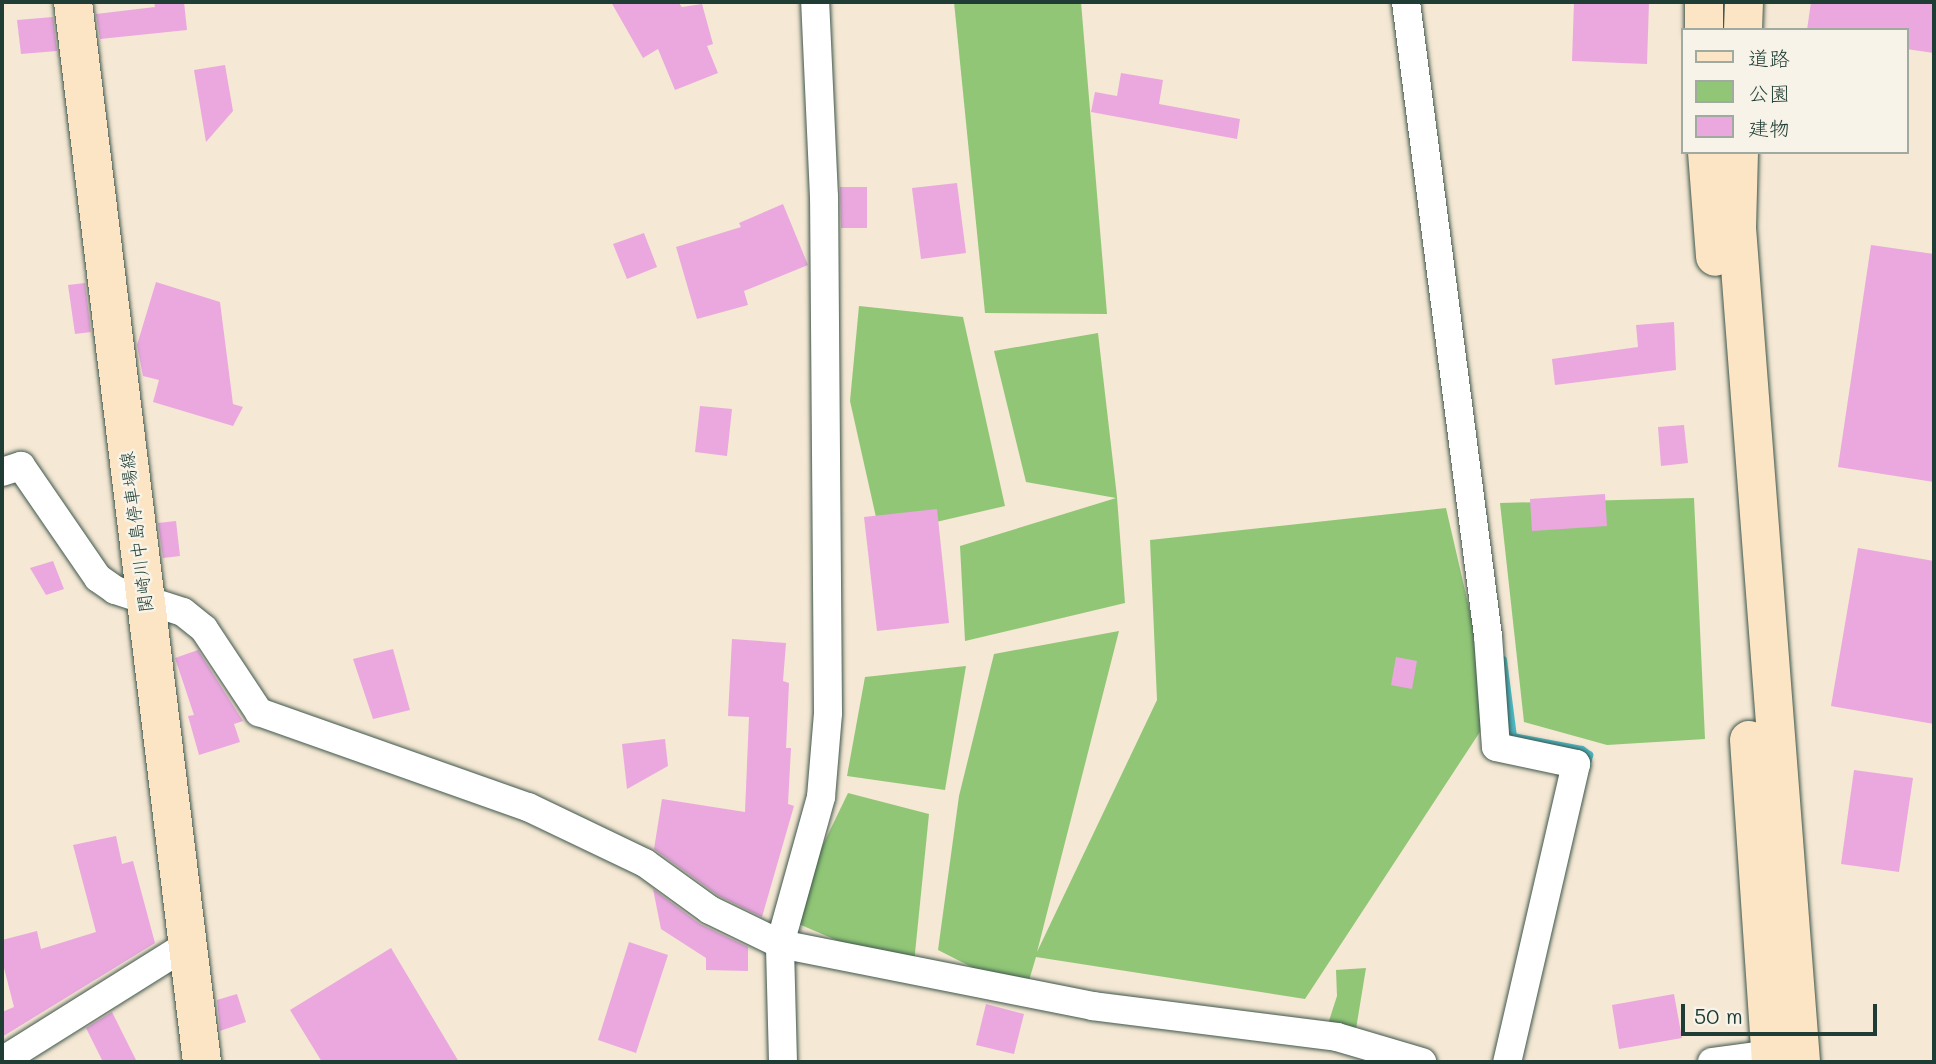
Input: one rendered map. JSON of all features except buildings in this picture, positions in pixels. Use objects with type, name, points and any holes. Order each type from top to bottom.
[{"type":"street","name":"関崎川中島停車場線","points":[[73,2],[145,602],[190,943],[202,1062]]},
{"type":"street","points":[[783,1062],[779,944],[821,797],[828,713],[824,197],[815,2]]},
{"type":"street","points":[[1406,2],[1487,622],[1496,747],[1576,764],[1507,1062]]},
{"type":"street","points":[[1704,14],[1746,10]]},
{"type":"street","points":[[1707,154],[1781,1060]]},
{"type":"street","points":[[1739,154],[1737,228],[1781,1060]]},
{"type":"street","points":[[2,472],[21,466],[98,578],[145,602],[183,612],[204,629],[259,712],[528,807],[645,863],[710,910],[779,944],[1092,1006],[1337,1037],[1422,1062]]},
{"type":"street","points":[[2,1061],[190,943]]},
{"type":"street","points":[[1712,1062],[1781,1060]]},
{"type":"green space","points":[[954,2],[1081,2],[1107,314],[985,313]]},
{"type":"green space","points":[[859,306],[963,317],[1005,506],[880,535],[850,401]]},
{"type":"green space","points":[[1098,333],[1117,497],[1125,603],[965,641],[960,546],[1116,498],[1026,482],[994,351]]},
{"type":"green space","points":[[1694,498],[1705,739],[1607,745],[1524,722],[1500,503]]},
{"type":"green space","points":[[1446,508],[1493,712],[1305,999],[1036,957],[1025,994],[938,950],[959,796],[994,654],[1119,631],[1037,952],[1157,700],[1150,540]]},
{"type":"green space","points":[[966,666],[945,790],[847,776],[865,677]]},
{"type":"green space","points":[[848,793],[929,814],[913,973],[787,919]]},
{"type":"green space","points":[[1366,968],[1356,1029],[1328,1024],[1337,996],[1336,970]]},
{"type":"waterway","points":[[1503,660],[1513,737],[1582,750],[1589,755],[1586,768]]}]
